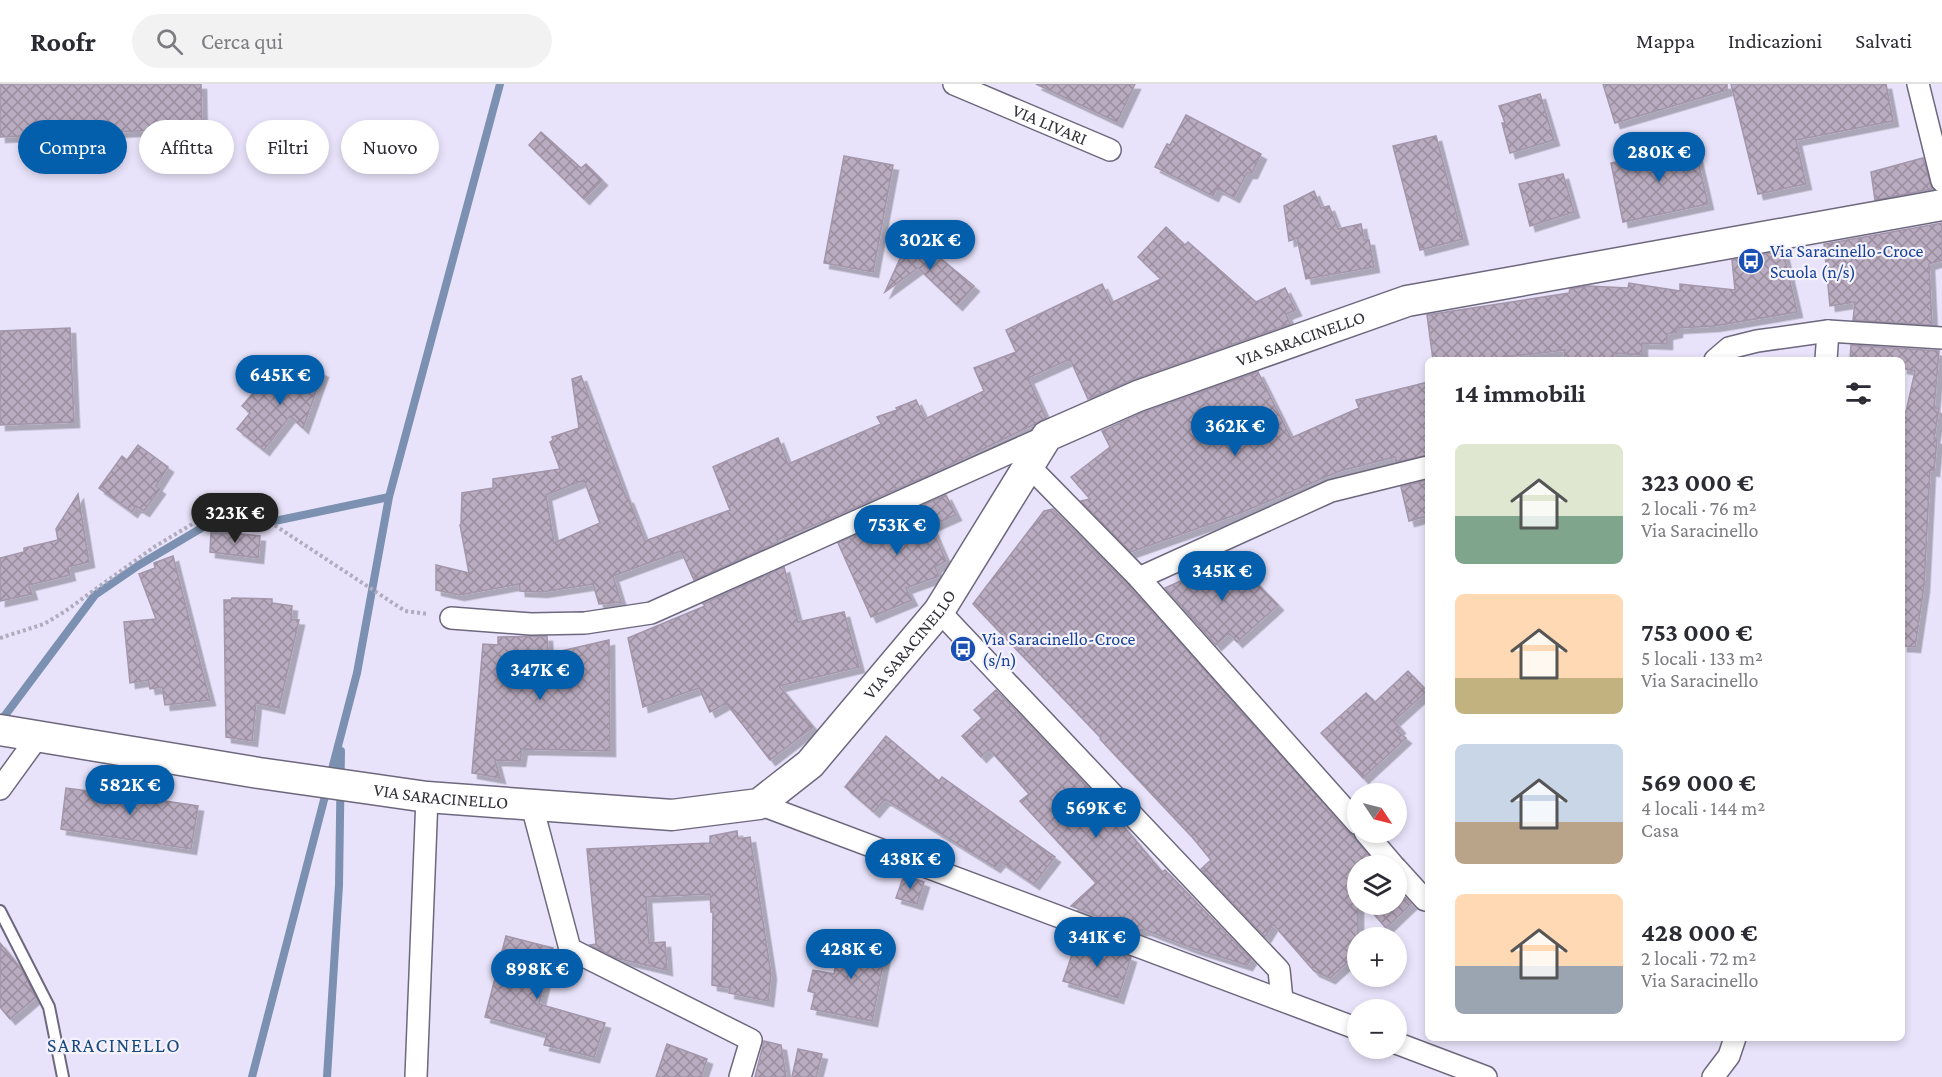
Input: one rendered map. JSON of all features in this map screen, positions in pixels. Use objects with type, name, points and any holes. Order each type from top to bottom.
[{"type":"street","name":"VIA LIVARI","points":[[954,84],[1110,150]]},
{"type":"street","points":[[1918,84],[1942,181]]},
{"type":"street","name":"VIA SARACINELLO","points":[[20,734],[417,796],[672,815],[759,804],[810,764],[939,611],[1047,436],[1138,396],[1407,302],[1942,205]]},
{"type":"street","points":[[1826,357],[1828,331]]},
{"type":"street","points":[[1718,357],[1729,348],[1747,343],[1828,331],[1942,338]]},
{"type":"street","points":[[451,618],[531,624],[585,623],[651,613],[1047,436]]},
{"type":"street","points":[[1029,466],[1139,578],[1347,812]]},
{"type":"street","points":[[1139,578],[1331,491],[1425,469]]},
{"type":"street","points":[[939,611],[1278,970],[1282,1000]]},
{"type":"street","points":[[0,789],[20,734]]},
{"type":"street","points":[[416,1077],[417,796]]},
{"type":"street","points":[[759,804],[1347,1025]]},
{"type":"street","points":[[532,806],[570,948],[751,1040],[740,1077]]},
{"type":"street","points":[[1374,843],[1385,855]]},
{"type":"street","points":[[1407,880],[1425,900]]},
{"type":"street","points":[[1713,1077],[1728,1056],[1734,1041]]},
{"type":"street","points":[[1407,1047],[1486,1077]]},
{"type":"lane","points":[[0,911],[49,1007],[63,1077]]},
{"type":"path","points":[[0,638],[44,624],[154,547],[214,511],[244,505],[405,611],[451,618]]},
{"type":"building","points":[[0,84],[201,84],[202,120],[139,120],[139,131],[127,131],[127,120],[18,120],[18,136],[0,137]]},
{"type":"building","points":[[1036,84],[1135,84],[1117,122]]},
{"type":"building","points":[[1603,84],[1727,84],[1727,90],[1615,123]]},
{"type":"building","points":[[1731,84],[1886,84],[1893,121],[1796,140],[1806,184],[1758,194]]},
{"type":"building","points":[[1540,94],[1554,140],[1510,153],[1502,123],[1505,123],[1499,106]]},
{"type":"building","points":[[1186,115],[1261,154],[1252,173],[1247,173],[1234,197],[1217,188],[1213,196],[1155,167]]},
{"type":"building","points":[[541,132],[581,168],[586,164],[602,180],[584,199],[529,145]]},
{"type":"building","points":[[1436,136],[1463,239],[1420,250],[1393,146]]},
{"type":"building","points":[[1694,144],[1708,204],[1623,222],[1611,163]]},
{"type":"building","points":[[844,156],[893,165],[873,272],[824,263]]},
{"type":"building","points":[[1923,158],[1932,189],[1875,200],[1871,172]]},
{"type":"building","points":[[1563,174],[1574,212],[1530,226],[1519,184]]},
{"type":"building","points":[[1314,191],[1321,208],[1329,206],[1338,229],[1361,224],[1364,240],[1369,240],[1374,267],[1306,279],[1297,238],[1289,241],[1284,206]]},
{"type":"building","points":[[1942,223],[1942,260],[1929,264],[1932,325],[1853,320],[1855,302],[1830,306],[1824,244]]},
{"type":"building","points":[[1166,227],[1185,245],[1188,242],[1256,302],[1285,288],[1296,310],[1286,314],[1290,324],[1132,380],[1088,399],[1070,359],[1028,378],[1046,418],[935,472],[777,540],[778,542],[694,580],[681,551],[613,576],[621,602],[599,604],[593,584],[542,592],[520,591],[519,584],[459,595],[436,590],[436,565],[469,573],[460,525],[462,493],[493,488],[493,479],[560,469],[550,442],[553,440],[552,437],[579,428],[572,379],[581,376],[626,498],[628,498],[645,541],[730,510],[713,467],[778,438],[788,464],[881,424],[877,417],[916,400],[925,419],[984,391],[974,368],[1016,352],[1006,330],[1102,284],[1111,303],[1161,279],[1138,257]],"holes":[[[584,480],[600,523],[554,543],[546,495]]]},
{"type":"building","points":[[911,234],[974,286],[957,305],[918,268],[885,292]]},
{"type":"building","points":[[1783,251],[1797,312],[1714,326],[1677,328],[1677,332],[1667,334],[1667,344],[1642,343],[1642,355],[1614,353],[1613,357],[1564,357],[1565,350],[1506,357],[1433,357],[1427,315],[1569,293],[1570,289],[1588,286],[1628,288],[1629,283],[1680,291],[1680,284],[1735,290],[1732,260]]},
{"type":"building","points":[[70,328],[74,422],[0,425],[0,331]]},
{"type":"building","points":[[1851,345],[1939,351],[1934,408],[1939,408],[1934,439],[1937,439],[1934,471],[1930,470],[1924,586],[1915,647],[1905,646],[1905,412],[1915,371],[1905,369],[1905,357],[1850,357]]},
{"type":"building","points":[[295,361],[323,372],[303,428],[290,416],[264,450],[237,429],[250,413],[242,406],[260,385],[282,402]]},
{"type":"building","points":[[1258,372],[1291,438],[1359,408],[1356,400],[1425,383],[1425,456],[1396,462],[1395,457],[1340,471],[1238,514],[1131,552],[1081,501],[1090,499],[1071,477],[1110,447],[1102,431],[1144,412]]},
{"type":"building","points":[[138,445],[168,467],[156,486],[160,489],[144,511],[136,506],[132,512],[99,488],[122,456],[127,460]]},
{"type":"building","points":[[1425,481],[1425,517],[1409,521],[1401,487]]},
{"type":"building","points":[[78,494],[89,562],[68,567],[70,575],[29,585],[32,594],[0,601],[0,558],[24,552],[24,548],[58,540],[56,529]]},
{"type":"building","points":[[946,495],[956,515],[931,526],[946,561],[935,567],[939,576],[906,588],[912,600],[871,617],[838,543]]},
{"type":"building","points":[[1053,509],[1130,587],[1347,829],[1347,843],[1359,843],[1368,855],[1347,855],[1347,915],[1358,915],[1358,927],[1347,927],[1347,963],[1330,978],[1314,971],[1273,924],[1265,937],[1201,869],[1211,860],[1193,838],[973,604],[1044,511]]},
{"type":"building","points":[[211,533],[260,536],[258,558],[210,552]]},
{"type":"building","points":[[173,556],[210,700],[165,705],[162,687],[150,689],[148,680],[130,683],[124,622],[156,619],[139,574],[155,568],[154,563]]},
{"type":"building","points":[[1218,564],[1224,564],[1249,586],[1254,580],[1278,605],[1237,642],[1229,633],[1216,645],[1165,588]]},
{"type":"building","points":[[784,567],[798,622],[844,612],[859,667],[779,686],[813,727],[770,760],[726,703],[710,712],[699,688],[643,707],[628,638],[705,606],[703,604]]},
{"type":"building","points":[[232,598],[272,599],[272,603],[292,606],[291,619],[299,620],[279,708],[256,703],[252,741],[226,737],[224,600]]},
{"type":"building","points":[[547,636],[548,654],[609,640],[610,751],[522,749],[520,761],[495,760],[500,778],[472,773],[483,644],[498,645],[498,637]]},
{"type":"building","points":[[1408,671],[1425,689],[1425,693],[1394,721],[1400,728],[1397,731],[1406,738],[1363,778],[1321,733],[1366,693],[1375,702]]},
{"type":"building","points":[[996,690],[1108,808],[1162,872],[1165,870],[1251,959],[1247,965],[1195,949],[1146,930],[1140,930],[1139,933],[1071,906],[1096,883],[1020,801],[1029,794],[989,749],[981,757],[962,736],[982,718],[974,710]]},
{"type":"building","points":[[886,736],[939,781],[942,777],[1055,857],[1034,884],[1000,861],[995,867],[885,799],[874,812],[845,787]]},
{"type":"building","points":[[123,776],[147,780],[145,798],[198,806],[191,849],[61,829],[66,788],[120,795]]},
{"type":"building","points":[[737,831],[738,839],[750,837],[771,974],[768,1001],[729,993],[730,988],[712,985],[713,912],[711,912],[710,894],[646,897],[649,943],[665,942],[667,970],[616,958],[590,945],[596,944],[587,849],[710,843],[710,836]]},
{"type":"building","points":[[904,875],[924,882],[917,904],[896,898]]},
{"type":"building","points":[[1375,915],[1400,915],[1387,927]]},
{"type":"building","points":[[506,936],[553,948],[539,1004],[605,1023],[594,1057],[544,1045],[547,1034],[485,1017]]},
{"type":"building","points":[[841,936],[887,944],[872,1021],[811,1009],[815,993],[808,991],[813,970],[834,974]]},
{"type":"building","points":[[1078,937],[1131,957],[1118,998],[1063,981]]},
{"type":"building","points":[[0,943],[21,969],[36,997],[10,1019],[0,1007]]},
{"type":"building","points":[[764,1041],[781,1045],[786,1077],[755,1077]]},
{"type":"building","points":[[667,1044],[707,1059],[701,1077],[656,1077]]},
{"type":"building","points":[[798,1049],[822,1054],[816,1077],[792,1077]]},
{"type":"waterway","points":[[252,1077],[357,673],[389,497],[500,84]]},
{"type":"waterway","points":[[0,722],[95,595],[139,565],[210,523],[270,522],[389,497]]},
{"type":"waterway","points":[[327,1077],[339,885],[341,751]]},
{"type":"place","name":"Via Saracinello-Croce Scuola (n/s)","points":[[1751,261]]},
{"type":"place","name":"Via Saracinello-Croce (s/n)","points":[[963,649]]},
{"type":"district","name":"SARACINELLO","points":[[114,1045]]}]
